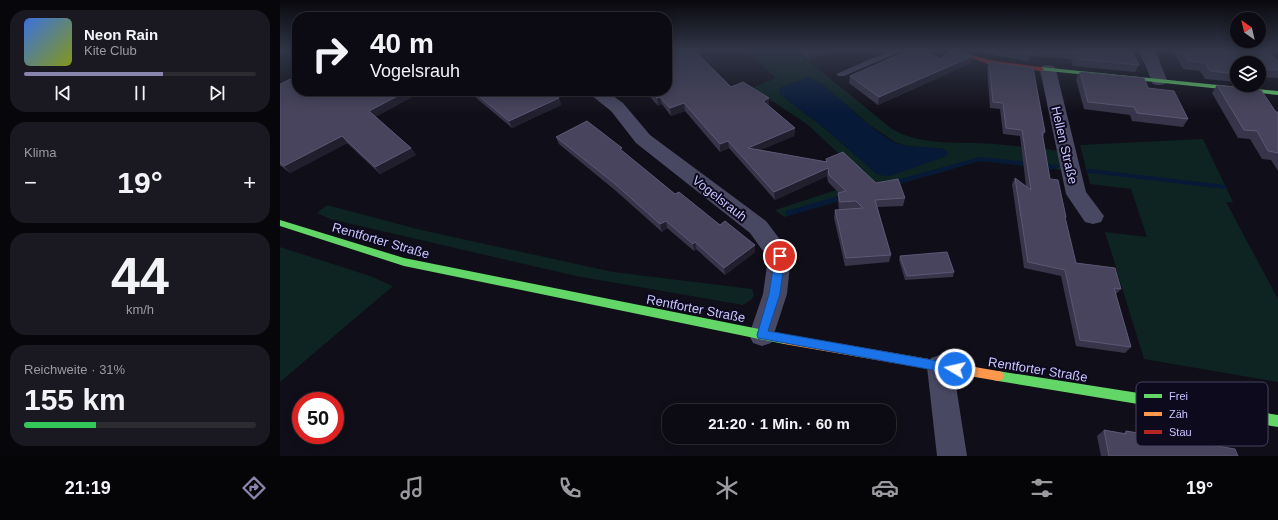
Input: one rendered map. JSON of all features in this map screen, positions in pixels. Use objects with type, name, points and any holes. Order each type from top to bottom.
[{"type":"main road","points":[[1062,71],[1159,80],[1277,94]]},
{"type":"main road","name":"Rentforter Straße","points":[[280,223],[404,262],[762,335],[940,367],[1136,398]]},
{"type":"main road","name":"Rentforter Straße","points":[[1268,419],[1278,421]]},
{"type":"street","name":"Hellen Straße","points":[[1048,71],[1076,194],[1094,216]]},
{"type":"street","points":[[1155,71],[1159,80]]},
{"type":"street","name":"Vogelsrauh","points":[[602,96],[617,107],[643,139],[758,228],[780,256],[774,294],[762,335]]},
{"type":"street","points":[[940,367],[952,456]]},
{"type":"lane","points":[[841,74],[848,71]]},
{"type":"green space","points":[[769,71],[821,71],[892,129],[904,135],[929,141],[994,144],[1059,151],[1063,170],[980,161],[784,217],[775,210],[867,180],[808,125],[774,102],[749,89],[776,78]],"holes":[[[801,80],[822,84],[868,124],[895,142],[907,146],[944,149],[878,175],[828,131],[780,94],[782,87]]]},
{"type":"green space","points":[[1203,139],[1233,202],[1226,202],[1278,299],[1278,382],[1144,359],[1105,232],[1147,237],[1131,189],[1090,184],[1080,145]]},
{"type":"green space","points":[[327,205],[417,229],[613,272],[752,289],[754,295],[752,299],[743,305],[576,276],[330,219],[317,213]]},
{"type":"green space","points":[[280,247],[370,276],[393,286],[280,382]]},
{"type":"water","points":[[808,77],[820,83],[863,120],[896,143],[908,146],[944,149],[948,152],[947,156],[890,176],[878,175],[828,131],[780,94],[779,89],[782,87]]},
{"type":"building","points":[[672,71],[715,71],[731,87],[743,82],[769,98],[763,101],[795,128],[748,148],[827,162],[826,159],[843,152],[876,183],[898,179],[905,198],[875,200],[891,255],[846,258],[835,210],[863,208],[856,201],[840,202],[838,193],[846,191],[829,175],[828,168],[774,192],[728,141],[720,144],[684,103],[670,108],[660,97],[657,98],[655,96],[672,96]]},
{"type":"building","points":[[861,71],[938,71],[879,97],[850,76]]},
{"type":"building","points":[[990,71],[1034,71],[1045,132],[1042,132],[1050,179],[1058,180],[1076,263],[1115,268],[1121,289],[1114,288],[1131,347],[1080,340],[1065,270],[1028,262],[1015,178],[1031,190],[1022,130],[1006,128],[1003,103],[993,102]]},
{"type":"building","points":[[1213,71],[1230,71],[1230,73]]},
{"type":"building","points":[[1080,72],[1144,78],[1148,88],[1174,91],[1188,119],[1137,113],[1134,107],[1088,102]]},
{"type":"building","points":[[292,78],[292,96],[398,96],[369,111],[411,148],[375,167],[342,136],[284,166],[280,163],[280,84]]},
{"type":"building","points":[[1217,85],[1230,86],[1230,92],[1262,92],[1276,112],[1278,112],[1278,153],[1268,151],[1257,131],[1244,130]]},
{"type":"building","points":[[479,96],[556,96],[559,98],[509,121]]},
{"type":"building","points":[[587,121],[622,148],[620,149],[675,194],[679,192],[720,225],[725,221],[755,245],[724,268],[695,242],[693,244],[666,221],[660,224],[614,183],[556,137]]},
{"type":"building","points":[[947,252],[954,272],[907,276],[900,256]]},
{"type":"building","points":[[1104,430],[1126,434],[1126,431],[1136,433],[1136,446],[1217,446],[1235,449],[1238,456],[1109,456]]},
{"type":"waterway","points":[[891,184],[980,159],[1056,167]]},
{"type":"waterway","points":[[1090,171],[1225,187]]},
{"type":"waterway","points":[[788,213],[846,196]]},
{"type":"traffic: fast","points":[[1064,71],[1278,93]]},
{"type":"traffic: fast","points":[[280,223],[404,262],[784,339]]},
{"type":"traffic: fast","points":[[998,376],[1136,398]]},
{"type":"traffic: fast","points":[[1268,419],[1278,421]]},
{"type":"traffic: slow","points":[[784,339],[998,376]]},
{"type":"route","points":[[780,256],[774,294],[762,335],[955,369]]}]
